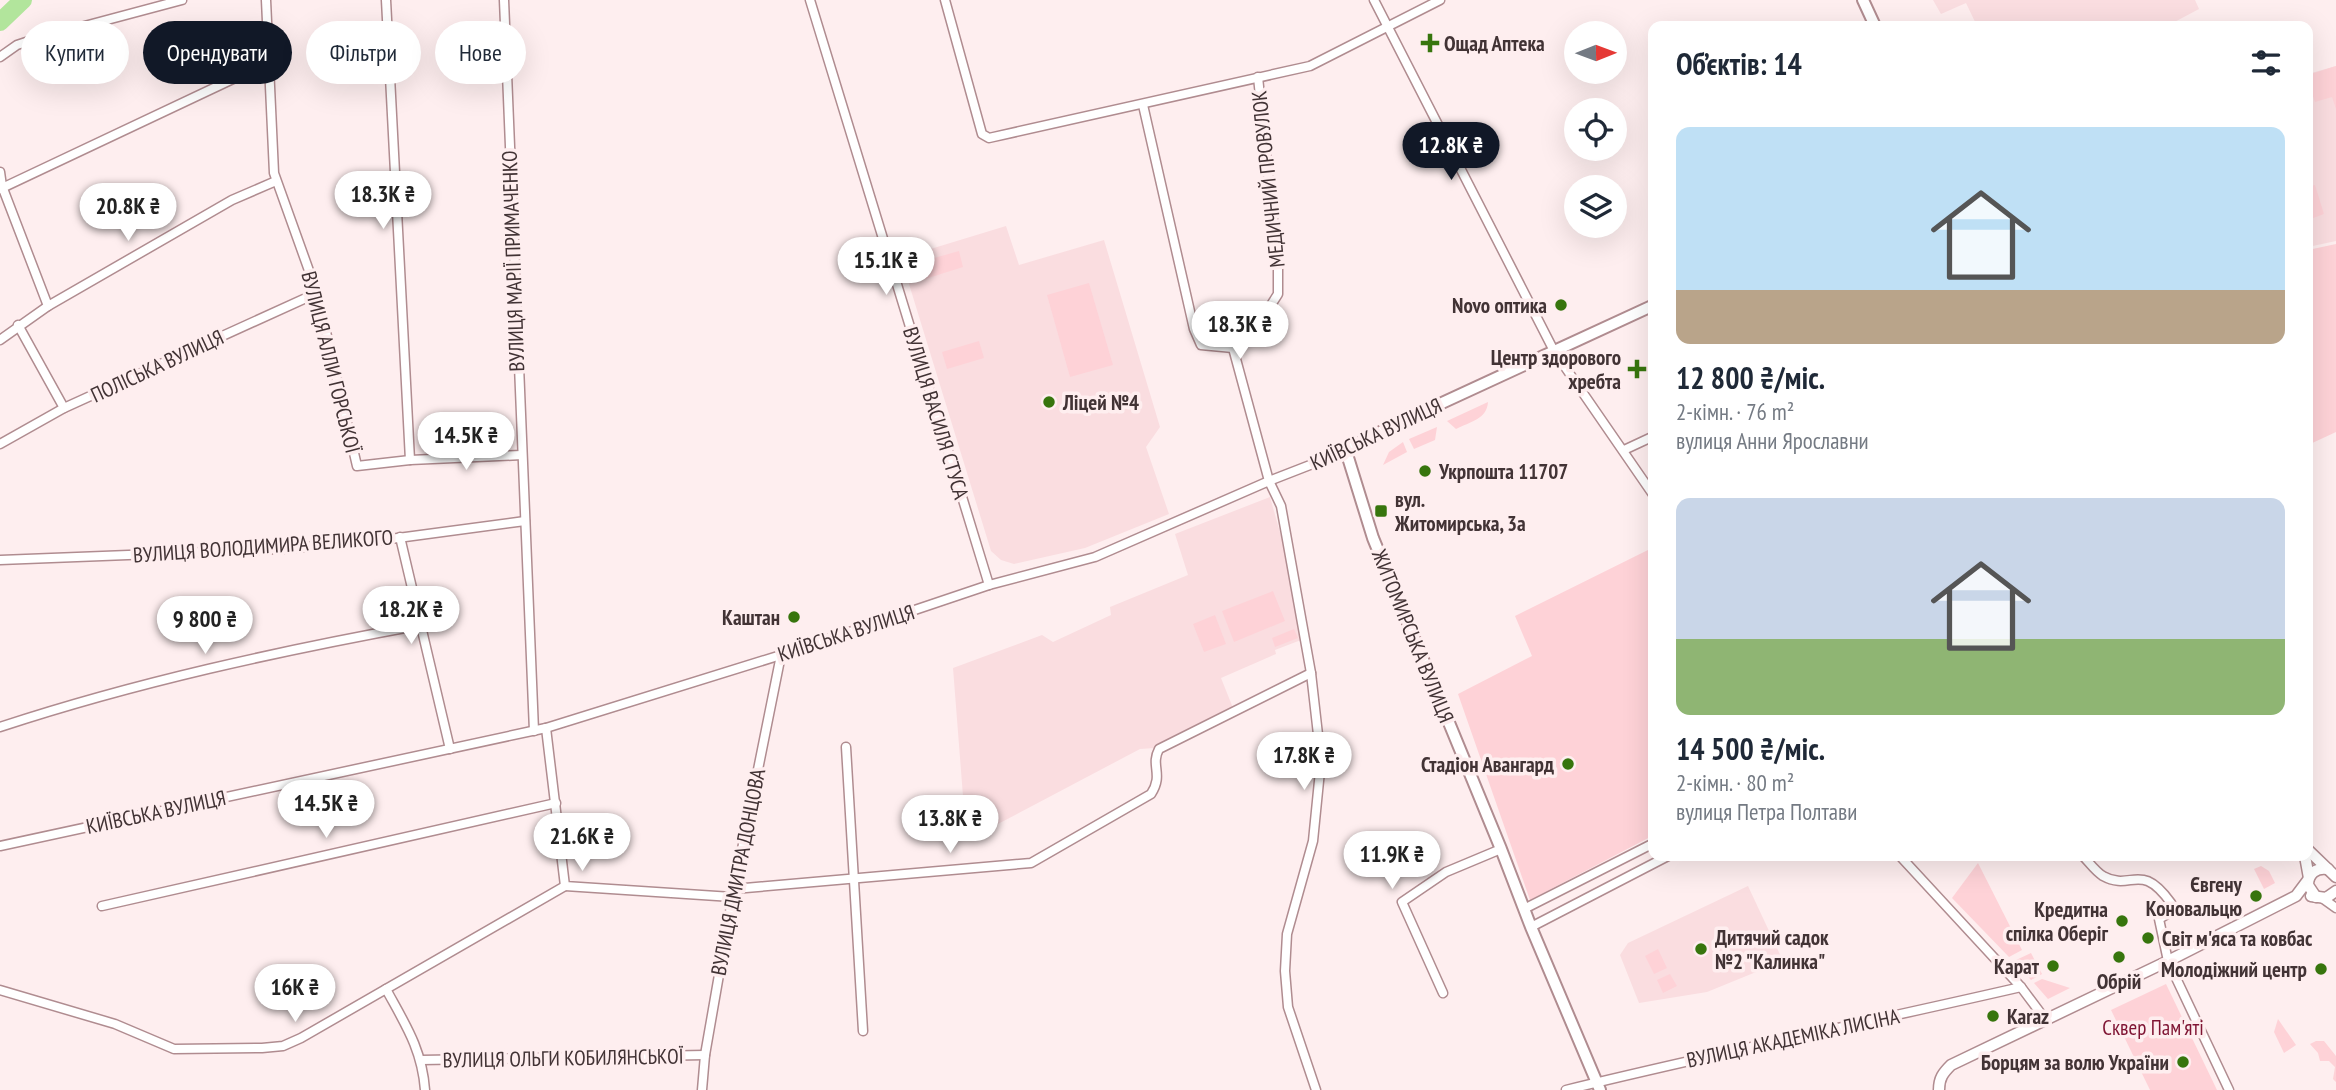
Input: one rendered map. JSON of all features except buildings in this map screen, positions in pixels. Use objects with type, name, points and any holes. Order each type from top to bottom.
[{"type":"main road","points":[[1867,2],[1873,21]]},
{"type":"main road","name":"КИЇВСЬКА ВУЛИЦЯ","points":[[1346,450],[1648,308]]},
{"type":"main road","name":"ЖИТОМИРСЬКА ВУЛИЦЯ","points":[[1346,450],[1373,538],[1598,1086]]},
{"type":"street","points":[[0,58],[16,45],[181,0]]},
{"type":"street","name":"ВУЛИЦЯ АЛЛИ ГОРСЬКОЇ","points":[[266,0],[267,21]]},
{"type":"street","points":[[386,0],[410,460],[522,455]]},
{"type":"street","name":"ВУЛИЦЯ МАРІЇ ПРИМАЧЕНКО","points":[[504,0],[534,731]]},
{"type":"street","name":"ВУЛИЦЯ ВАСИЛЯ СТУСА","points":[[810,0],[989,585]]},
{"type":"street","name":"МЕДИЧНИЙ ПРОВУЛОК","points":[[945,0],[985,137],[1143,105],[1310,66],[1440,0]]},
{"type":"street","points":[[1374,0],[1553,351],[1648,487]]},
{"type":"street","name":"МЕДИЧНИЙ ПРОВУЛОК","points":[[1233,348],[1264,316],[1278,294],[1278,270],[1258,77]]},
{"type":"street","points":[[1,188],[222,84]]},
{"type":"street","name":"ВУЛИЦЯ АЛЛИ ГОРСЬКОЇ","points":[[270,84],[274,173],[317,293],[357,466],[410,460]]},
{"type":"street","points":[[1143,105],[1194,329],[1201,345],[1233,348],[1269,481],[1282,506],[1311,673],[1321,761],[1313,841],[1287,934],[1285,971],[1288,1007],[1316,1090]]},
{"type":"street","points":[[0,172],[1,188],[48,306]]},
{"type":"street","points":[[0,340],[48,306],[232,200],[276,181]]},
{"type":"street","name":"ПОЛІСЬКА ВУЛИЦЯ","points":[[0,444],[64,408],[317,293]]},
{"type":"street","points":[[18,326],[64,408]]},
{"type":"street","points":[[1624,450],[1648,439]]},
{"type":"street","name":"КИЇВСЬКА ВУЛИЦЯ","points":[[0,846],[546,728],[781,655],[989,585],[1095,556],[1346,450]]},
{"type":"street","name":"ВУЛИЦЯ ВОЛОДИМИРА ВЕЛИКОГО","points":[[0,560],[280,548],[400,537],[525,521]]},
{"type":"street","points":[[400,537],[450,749]]},
{"type":"street","points":[[0,727],[169,679],[327,642],[421,625]]},
{"type":"street","name":"ВУЛИЦЯ ДМИТРА ДОНЦОВА","points":[[702,1090],[705,1055],[733,893],[781,655]]},
{"type":"street","points":[[0,990],[115,1024],[174,1049],[283,1046],[565,886],[733,893],[856,878],[1031,863],[1151,794],[1158,783],[1156,756],[1159,749],[1311,673]]},
{"type":"street","points":[[546,728],[565,886]]},
{"type":"street","points":[[846,747],[856,878],[863,1031]]},
{"type":"street","points":[[102,906],[556,803]]},
{"type":"street","points":[[1524,909],[1648,846]]},
{"type":"street","points":[[1443,993],[1402,902],[1446,872],[1501,849]]},
{"type":"street","points":[[2313,854],[2333,872]]},
{"type":"street","points":[[1531,927],[1658,861]]},
{"type":"street","points":[[1905,861],[2021,987],[2045,1019]]},
{"type":"street","points":[[2088,861],[2100,874],[2111,879],[2145,878],[2161,889],[2171,903],[2169,913],[2159,919],[2168,961],[2229,1090]]},
{"type":"street","points":[[2306,861],[2309,890],[2336,908]]},
{"type":"street","points":[[1939,1090],[1943,1073],[1951,1065],[2296,896],[2318,869],[2333,872]]},
{"type":"street","points":[[2296,896],[2319,898],[2335,894]]},
{"type":"street","name":"ВУЛИЦЯ АКАДЕМІКА ЛИСІНА","points":[[1566,1090],[1598,1086],[2021,987]]},
{"type":"street","points":[[386,989],[416,1046],[425,1090]]},
{"type":"street","name":"ВУЛИЦЯ ОЛЬГИ КОБИЛЯНСЬКОЇ","points":[[421,1060],[705,1055]]},
{"type":"shaded area","points":[[1933,0],[2195,0],[2199,9],[2176,21],[1975,21],[1966,3],[1941,14]]},
{"type":"shaded area","points":[[2336,66],[2336,241],[2313,246],[2313,73]]},
{"type":"shaded area","name":"Ліцей №4","points":[[1006,226],[1019,265],[1104,240],[1160,427],[1146,447],[1169,514],[1085,548],[1014,564],[1001,560],[991,551],[901,258]]},
{"type":"shaded area","points":[[1270,497],[1283,543],[1301,640],[1275,650],[1276,654],[1221,678],[1233,708],[1155,748],[1140,749],[996,825],[964,809],[953,668],[1042,635],[1053,642],[1111,615],[1110,607],[1188,575],[1175,534]]},
{"type":"shaded area","name":"Дитячий садок №2 \"Калинка\"","points":[[1748,886],[1783,961],[1707,992],[1639,1003],[1620,955],[1628,943]]},
{"type":"green space","points":[[2336,66],[2336,109],[2332,97],[2315,102],[2313,73]]},
{"type":"green space","points":[[2313,186],[2324,214],[2313,218]]},
{"type":"green space","points":[[2336,244],[2336,432],[2313,443],[2313,249]]},
{"type":"green space","points":[[959,251],[963,267],[925,279],[920,262]]},
{"type":"green space","points":[[1089,283],[1113,365],[1070,377],[1047,295]]},
{"type":"green space","points":[[979,341],[984,358],[947,369],[942,352]]},
{"type":"green space","points":[[1488,402],[1485,412],[1472,422],[1456,429],[1447,421]]},
{"type":"green space","points":[[1437,427],[1435,440],[1414,449],[1409,439]]},
{"type":"green space","points":[[1403,442],[1407,452],[1383,465],[1389,452]]},
{"type":"green space","name":"Стадіон Авангард","points":[[1648,550],[1648,838],[1530,900],[1458,694],[1532,656],[1515,616]]},
{"type":"green space","points":[[1273,591],[1285,621],[1234,642],[1222,611]]},
{"type":"green space","points":[[1215,615],[1226,644],[1204,652],[1193,624]]},
{"type":"green space","points":[[1294,629],[1298,638],[1275,647],[1272,638]]},
{"type":"green space","points":[[1978,863],[2022,950],[2009,957],[1952,898]]},
{"type":"green space","points":[[2261,866],[2269,871],[2275,883],[2264,889],[2254,869]]},
{"type":"green space","points":[[1658,949],[1667,968],[1654,974],[1645,956]]},
{"type":"green space","points":[[2031,953],[2042,974],[2031,980],[2014,961]]},
{"type":"green space","points":[[1670,974],[1677,986],[1663,993],[1657,980]]},
{"type":"green space","points":[[2042,979],[2070,988],[2048,999],[2034,983]]},
{"type":"green space","name":"Сквер Пам'яті","points":[[2166,984],[2217,1090],[2150,1090],[2111,1010]]},
{"type":"green space","points":[[2278,1019],[2296,1045],[2284,1053],[2274,1032]]},
{"type":"green space","points":[[2324,1041],[2336,1056],[2336,1082],[2333,1079],[2335,1067],[2329,1061],[2320,1061],[2318,1053],[2310,1044]]},
{"type":"waterway","points":[[0,22],[23,0]]},
{"type":"place","name":"Ощад Аптека","points":[[1430,43]]},
{"type":"place","name":"Novo оптика","points":[[1561,305]]},
{"type":"place","name":"Центр здорового хребта","points":[[1637,369]]},
{"type":"place","name":"Ліцей №4","points":[[1049,402]]},
{"type":"place","name":"Укрпошта 11707","points":[[1425,471]]},
{"type":"place","name":"вул. Житомирська, 3а","points":[[1381,511]]},
{"type":"place","name":"Каштан","points":[[794,617]]},
{"type":"place","name":"Стадіон Авангард","points":[[1568,764]]},
{"type":"place","name":"Євгену Коновальцю","points":[[2256,896]]},
{"type":"place","name":"Кредитна спілка Оберіг","points":[[2122,921]]},
{"type":"place","name":"Світ м'яса та ковбас","points":[[2148,938]]},
{"type":"place","name":"Дитячий садок №2 \"Калинка\"","points":[[1701,949]]},
{"type":"place","name":"Обрій","points":[[2119,957]]},
{"type":"place","name":"Карат","points":[[2053,966]]},
{"type":"place","name":"Молодіжний центр","points":[[2321,969]]},
{"type":"place","name":"Karaz","points":[[1993,1016]]},
{"type":"place","name":"Борцям за волю України","points":[[2183,1062]]}]
